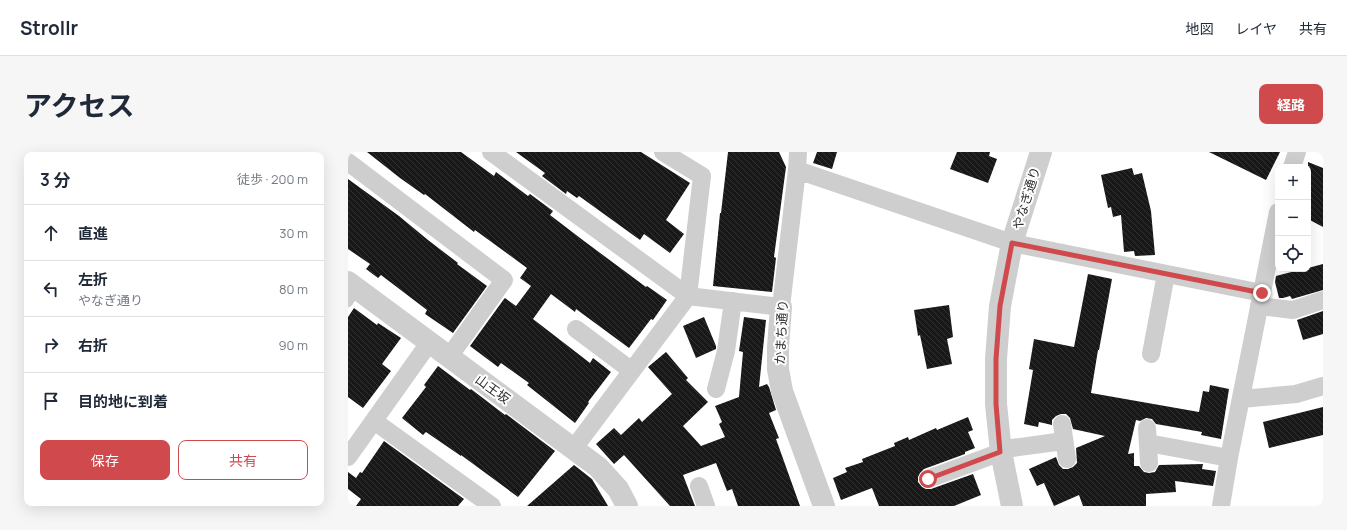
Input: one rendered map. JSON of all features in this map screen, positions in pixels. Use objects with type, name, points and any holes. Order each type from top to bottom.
[{"type":"street","points":[[491,152],[688,296],[782,307]]},
{"type":"street","points":[[574,448],[688,296],[702,176],[663,152]]},
{"type":"street","name":"かまち通り","points":[[798,152],[778,347],[778,369],[782,391],[824,506]]},
{"type":"street","name":"やなぎ通り","points":[[1012,506],[1000,452],[996,404],[996,359],[1000,306],[1012,243],[1041,152]]},
{"type":"street","points":[[1293,164],[1297,152]]},
{"type":"street","points":[[348,162],[504,280],[448,357]]},
{"type":"street","points":[[797,170],[1012,243],[1166,274],[1293,310],[1323,300]]},
{"type":"street","points":[[1221,506],[1229,458],[1275,227]]},
{"type":"street","points":[[1151,354],[1166,274]]},
{"type":"street","name":"山王坂","points":[[351,291],[429,343],[574,448],[598,467],[618,489],[627,506]]},
{"type":"street","points":[[716,390],[726,351],[733,301]]},
{"type":"street","points":[[576,329],[632,371]]},
{"type":"street","points":[[348,456],[429,343]]},
{"type":"street","points":[[1241,399],[1296,394],[1323,386]]},
{"type":"street","points":[[374,421],[492,506]]},
{"type":"street","points":[[928,479],[1000,452],[1063,432],[1067,459]]},
{"type":"street","points":[[1149,463],[1148,436],[1229,458]]},
{"type":"street","points":[[699,486],[706,506]]},
{"type":"building","points":[[367,152],[461,152],[494,176],[496,172],[528,196],[530,194],[553,211],[550,215],[646,287],[647,286],[667,300],[653,320],[651,319],[629,348],[576,309],[575,312],[551,294],[533,319],[590,363],[593,358],[611,372],[588,402],[589,403],[575,423],[527,385],[529,383],[501,363],[498,367],[470,346],[505,298],[516,306],[531,286],[520,278],[527,268],[475,230],[474,232]]},
{"type":"building","points":[[516,152],[641,152],[690,183],[666,220],[684,234],[670,253],[644,234],[640,240],[579,196],[577,198],[567,191],[566,194],[542,176],[545,173]]},
{"type":"building","points":[[728,152],[779,152],[786,167],[774,257],[776,258],[772,292],[713,286]]},
{"type":"building","points":[[817,152],[837,152],[832,169],[813,163]]},
{"type":"building","points":[[957,152],[990,152],[989,156],[997,159],[988,183],[950,169]]},
{"type":"building","points":[[1209,152],[1280,152],[1266,180]]},
{"type":"building","points":[[1308,162],[1323,168],[1323,227],[1311,221],[1311,164],[1308,164]]},
{"type":"building","points":[[1132,168],[1134,175],[1142,173],[1151,211],[1155,255],[1135,256],[1134,251],[1124,252],[1121,215],[1113,217],[1111,207],[1108,208],[1101,175]]},
{"type":"building","points":[[348,179],[399,216],[458,263],[457,264],[487,286],[453,333],[425,314],[427,310],[381,275],[378,278],[366,269],[370,264],[348,249]]},
{"type":"building","points":[[1323,264],[1323,290],[1292,299],[1290,296],[1279,298],[1275,282],[1276,276],[1291,272],[1311,272],[1311,267]]},
{"type":"building","points":[[1088,274],[1112,279],[1091,393],[1199,412],[1203,391],[1209,392],[1210,385],[1229,389],[1221,439],[1201,435],[1202,432],[1156,424],[1152,419],[1146,418],[1140,421],[1136,420],[1128,454],[1134,453],[1134,466],[1139,466],[1144,472],[1149,473],[1155,472],[1159,465],[1203,464],[1202,469],[1216,471],[1213,486],[1175,481],[1176,492],[1146,494],[1146,506],[1083,506],[1079,495],[1054,506],[1044,483],[1037,486],[1029,469],[1056,457],[1059,465],[1063,469],[1073,467],[1077,463],[1076,448],[1105,436],[1073,429],[1070,418],[1066,414],[1056,416],[1052,420],[1052,425],[1039,422],[1038,427],[1024,424],[1033,370],[1029,369],[1034,339],[1074,347]]},
{"type":"building","points":[[949,305],[953,337],[947,339],[952,364],[927,369],[920,335],[918,336],[914,310]]},
{"type":"building","points":[[354,308],[377,325],[378,323],[401,338],[382,364],[391,371],[363,408],[348,397],[348,317]]},
{"type":"building","points":[[1323,311],[1323,334],[1303,340],[1297,320]]},
{"type":"building","points":[[704,317],[716,349],[696,358],[683,326]]},
{"type":"building","points":[[744,317],[766,320],[759,387],[767,384],[769,387],[776,410],[769,413],[779,438],[776,439],[800,506],[738,506],[732,489],[727,491],[716,463],[683,475],[695,506],[670,506],[624,455],[614,464],[596,444],[614,428],[621,435],[639,418],[642,422],[672,394],[648,367],[666,352],[688,378],[686,380],[708,402],[683,426],[701,446],[725,437],[719,424],[722,422],[715,406],[739,397],[743,352],[739,351]]},
{"type":"building","points":[[438,366],[555,451],[518,497],[461,455],[426,432],[423,435],[402,418],[426,387],[424,385]]},
{"type":"building","points":[[1323,407],[1323,435],[1269,448],[1263,422]]},
{"type":"building","points":[[968,417],[973,430],[968,432],[975,448],[965,452],[965,454],[924,469],[918,477],[918,482],[922,487],[931,489],[973,474],[981,495],[954,506],[879,506],[872,488],[841,500],[833,478],[847,472],[845,468],[863,462],[862,459],[895,446],[894,443],[908,437],[909,440],[936,428],[937,430]]},
{"type":"building","points":[[384,441],[464,499],[458,506],[356,506],[361,499],[348,489],[348,472],[356,478],[360,472],[362,473]]},
{"type":"building","points":[[574,465],[592,479],[608,506],[527,506]]},
{"type":"route","points":[[928,479],[1000,452],[996,404],[996,359],[1000,306],[1012,243],[1262,293]]}]
